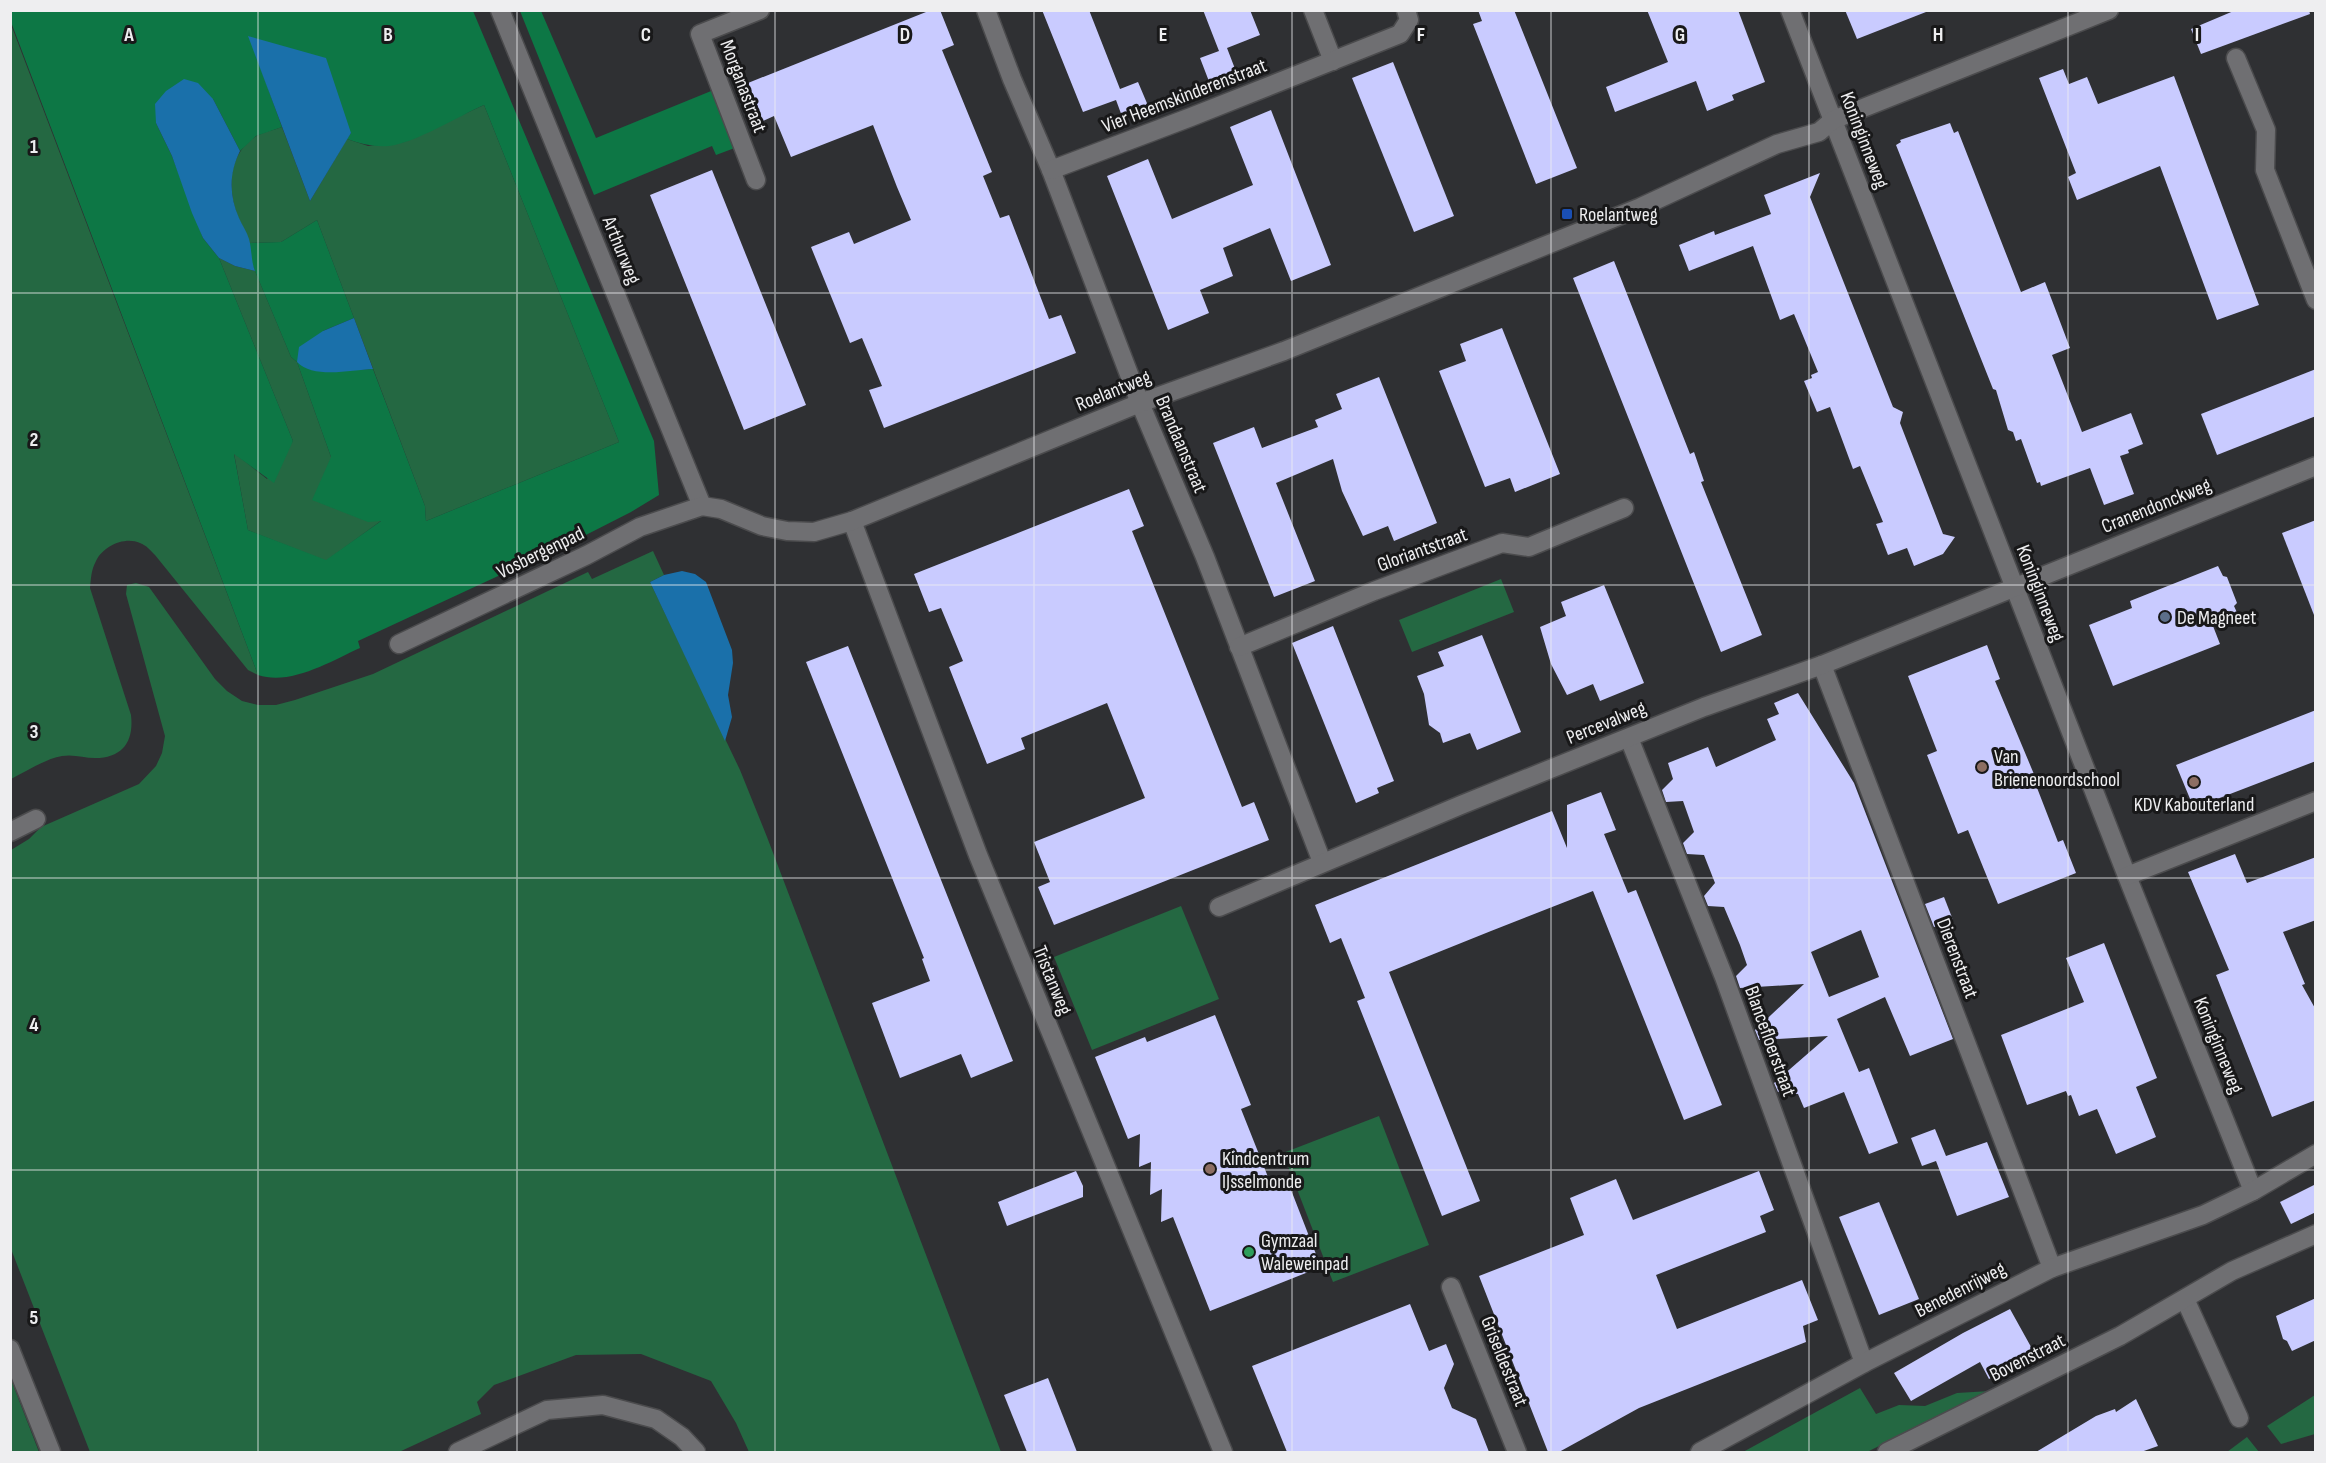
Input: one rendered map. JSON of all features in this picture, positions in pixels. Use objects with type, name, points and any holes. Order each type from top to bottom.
[{"type":"street","name":"Arthurweg","points":[[500,10],[702,506]]},
{"type":"street","name":"Morganastraat","points":[[756,180],[700,34],[760,10]]},
{"type":"street","name":"Brandaanstraat","points":[[986,10],[1051,170],[1140,403],[1205,557],[1322,862]]},
{"type":"street","points":[[1312,10],[1332,61]]},
{"type":"street","name":"Vier Heemskinderenstraat","points":[[1051,170],[1401,34],[1409,20],[1406,10]]},
{"type":"street","name":"Koninginneweg","points":[[1790,10],[2127,876],[2253,1191]]},
{"type":"street","name":"Roelantweg","points":[[702,506],[721,510],[762,526],[787,531],[814,532],[852,521],[1140,403],[1284,351],[1631,211],[1776,144],[1819,132],[1833,120],[2109,10]]},
{"type":"street","points":[[2236,58],[2266,130],[2265,170],[2316,300]]},
{"type":"street","name":"Cranendonckweg","points":[[2014,586],[2316,466]]},
{"type":"street","name":"Vosbergenpad","points":[[399,644],[587,555],[640,527],[702,506]]},
{"type":"street","name":"Gloriantstraat","points":[[1239,647],[1374,591],[1502,543],[1529,547],[1624,508]]},
{"type":"street","name":"Tristanweg","points":[[852,521],[978,855],[1223,1452]]},
{"type":"street","name":"Percevalweg","points":[[1219,908],[1322,862],[1704,707],[1822,665],[2014,586]]},
{"type":"street","name":"Dierenstraat","points":[[1822,665],[2052,1268]]},
{"type":"street","name":"Blancefloerstraat","points":[[1629,738],[1724,977],[1864,1363]]},
{"type":"street","points":[[2127,876],[2316,801]]},
{"type":"street","points":[[10,831],[36,819]]},
{"type":"street","name":"Benedenrijweg","points":[[1700,1452],[1864,1363],[2052,1268],[2203,1215],[2253,1191],[2316,1154]]},
{"type":"street","name":"Bovenstraat","points":[[1887,1452],[2120,1336],[2232,1271],[2316,1234]]},
{"type":"street","name":"Griseldestraat","points":[[1451,1287],[1517,1452]]},
{"type":"street","points":[[2185,1299],[2239,1418]]},
{"type":"street","points":[[10,1349],[51,1452]]},
{"type":"street","points":[[458,1452],[547,1410],[603,1405],[630,1410],[656,1419],[682,1437],[696,1452]]},
{"type":"green space","points":[[11,10],[473,11],[654,441],[659,495],[578,539],[358,641],[360,648],[324,665],[297,675],[284,677],[271,678],[258,675],[11,22]],"holes":[[[249,36],[351,133],[347,139],[362,144],[373,146],[400,144],[424,135],[484,105],[619,442],[426,521],[425,506],[373,369],[321,371],[323,331],[354,318],[317,220],[281,242],[249,243],[252,264],[291,357],[297,362],[331,457],[312,500],[368,522],[381,521],[326,560],[248,530],[234,454],[274,483],[293,441],[219,258],[203,238],[172,156],[156,123],[213,99],[240,151],[256,136],[282,127]]]},
{"type":"green space","points":[[520,11],[541,11],[596,138],[716,89],[740,146],[716,155],[712,146],[594,195]]},
{"type":"green space","points":[[10,22],[258,675],[248,670],[148,548],[134,541],[115,544],[104,551],[96,561],[90,588],[131,715],[131,733],[128,740],[125,746],[113,755],[95,758],[62,756],[43,762],[11,779]]},
{"type":"green space","points":[[484,105],[619,442],[426,521],[425,506],[317,220],[281,242],[249,243],[234,206],[232,173],[239,153],[246,144],[258,135],[282,127],[310,201],[347,139],[368,146],[404,142]]},
{"type":"green space","points":[[219,258],[235,266],[255,271],[291,357],[297,362],[331,457],[382,520],[326,561],[248,530],[234,453],[267,479],[293,441]]},
{"type":"green space","points":[[653,551],[664,575],[650,582],[740,770],[1001,1452],[749,1452],[736,1423],[711,1381],[641,1354],[576,1355],[494,1385],[477,1402],[481,1414],[399,1452],[90,1452],[11,1249],[11,850],[29,839],[41,827],[139,784],[156,766],[162,753],[165,736],[126,594],[127,585],[136,583],[149,587],[215,679],[227,691],[242,701],[258,705],[276,705],[373,674],[588,572],[592,579]]},
{"type":"green space","points":[[1501,579],[1514,612],[1412,652],[1399,620]]},
{"type":"green space","points":[[1181,906],[1219,999],[1092,1050],[1054,957]]},
{"type":"green space","points":[[1379,1116],[1429,1245],[1333,1282],[1283,1153]]},
{"type":"green space","points":[[10,1377],[39,1452],[11,1452]]},
{"type":"green space","points":[[1860,1388],[1876,1414],[1899,1405],[1925,1406],[1957,1393],[1990,1391],[1867,1452],[1743,1452]]},
{"type":"green space","points":[[2315,1395],[2315,1434],[2281,1444],[2267,1426]]},
{"type":"green space","points":[[2247,1437],[2259,1452],[2227,1452]]},
{"type":"water","points":[[248,36],[326,58],[351,133],[310,201]]},
{"type":"water","points":[[184,79],[198,83],[213,99],[240,151],[232,176],[233,201],[249,239],[255,271],[235,266],[219,258],[203,238],[172,156],[156,123],[155,104],[166,91]]},
{"type":"water","points":[[354,318],[373,369],[322,372],[304,367],[297,362],[299,347],[323,331]]},
{"type":"water","points":[[682,571],[695,574],[706,582],[732,650],[733,663],[728,695],[732,717],[725,741],[650,582],[664,575]]},
{"type":"building","points":[[931,10],[940,10],[954,45],[942,50],[992,172],[983,176],[1000,218],[1009,215],[1049,319],[1061,315],[1076,353],[884,428],[869,390],[882,386],[862,338],[850,343],[811,247],[849,232],[854,244],[911,220],[873,125],[791,157],[774,116],[763,121],[748,83]]},
{"type":"building","points":[[1042,10],[1089,10],[1120,89],[1138,82],[1149,108],[1123,119],[1116,100],[1083,112]]},
{"type":"building","points":[[1203,10],[1250,10],[1260,35],[1227,48],[1237,74],[1210,84],[1200,58],[1219,51]]},
{"type":"building","points":[[1478,10],[1514,10],[1577,168],[1536,184],[1473,24],[1482,21]]},
{"type":"building","points":[[1647,10],[1738,10],[1765,82],[1732,95],[1734,100],[1707,111],[1696,81],[1615,112],[1606,87],[1668,62]]},
{"type":"building","points":[[1845,10],[1926,10],[1926,12],[1857,39]]},
{"type":"building","points":[[2236,10],[2309,10],[2310,14],[2201,54],[2191,29]]},
{"type":"building","points":[[1393,62],[1454,216],[1414,232],[1352,78]]},
{"type":"building","points":[[2063,69],[2069,84],[2087,77],[2098,104],[2174,76],[2259,305],[2217,320],[2160,166],[2077,200],[2068,177],[2076,173],[2039,78]]},
{"type":"building","points":[[1271,110],[1331,265],[1291,281],[1270,228],[1223,248],[1233,276],[1200,290],[1209,313],[1168,330],[1107,176],[1148,159],[1172,219],[1253,185],[1230,127]]},
{"type":"building","points":[[1950,123],[1954,133],[1958,131],[2021,292],[2045,282],[2070,348],[2052,355],[2082,432],[2131,413],[2143,444],[2120,456],[2134,494],[2104,505],[2090,468],[2041,486],[2040,482],[2037,483],[2021,439],[2016,441],[2013,432],[2008,430],[1996,390],[1993,389],[1896,145],[1901,142],[1900,140]]},
{"type":"building","points":[[712,170],[806,405],[744,430],[650,195]]},
{"type":"building","points":[[1820,173],[1810,197],[1893,407],[1903,412],[1900,423],[1943,534],[1955,537],[1943,554],[1914,566],[1907,548],[1888,555],[1876,524],[1883,522],[1860,466],[1853,469],[1830,407],[1817,412],[1804,381],[1812,378],[1811,375],[1818,372],[1794,314],[1780,320],[1753,246],[1689,271],[1679,245],[1714,231],[1715,235],[1771,214],[1764,195]]},
{"type":"building","points":[[1614,261],[1690,454],[1694,452],[1704,481],[1701,482],[1762,635],[1721,652],[1573,278]]},
{"type":"building","points":[[1502,328],[1560,474],[1515,492],[1510,478],[1485,487],[1439,371],[1466,361],[1460,344]]},
{"type":"building","points":[[2316,369],[2316,416],[2217,455],[2201,414]]},
{"type":"building","points":[[1379,377],[1437,523],[1394,541],[1388,526],[1363,536],[1342,491],[1333,459],[1276,483],[1315,581],[1274,597],[1213,443],[1254,427],[1262,448],[1318,427],[1315,420],[1342,409],[1336,394]]},
{"type":"building","points":[[1129,489],[1144,526],[1132,531],[1242,807],[1254,802],[1269,840],[1054,925],[1038,887],[1050,882],[1034,842],[1145,798],[1107,703],[1021,738],[1025,749],[987,764],[949,667],[963,661],[941,608],[929,612],[914,574]]},
{"type":"building","points":[[2316,520],[2316,615],[2314,615],[2282,533]]},
{"type":"building","points":[[2218,566],[2223,576],[2227,577],[2237,603],[2234,606],[2239,617],[2213,626],[2220,644],[2113,686],[2089,625],[2132,608],[2130,601]]},
{"type":"building","points":[[1604,585],[1644,683],[1600,701],[1593,684],[1567,695],[1551,664],[1540,627],[1566,616],[1561,602]]},
{"type":"building","points":[[1333,626],[1394,781],[1377,788],[1379,793],[1356,803],[1292,643]]},
{"type":"building","points":[[1482,635],[1521,732],[1477,750],[1470,733],[1443,743],[1440,733],[1429,725],[1424,694],[1417,676],[1444,666],[1438,652]]},
{"type":"building","name":"Van Brienenoordschool","points":[[1987,645],[2000,679],[1995,681],[2036,779],[2034,780],[2058,842],[2063,840],[2076,873],[1998,904],[1968,830],[1958,834],[1927,755],[1937,751],[1908,676]]},
{"type":"building","points":[[848,646],[1013,1061],[971,1078],[961,1054],[900,1078],[872,1003],[930,981],[922,959],[924,958],[806,662]]},
{"type":"building","points":[[1798,693],[1854,783],[1953,1039],[1910,1056],[1885,997],[1837,1019],[1859,1072],[1869,1068],[1898,1143],[1869,1154],[1844,1092],[1804,1108],[1798,1094],[1778,1092],[1774,1083],[1828,1036],[1759,1040],[1755,1030],[1804,984],[1740,988],[1736,976],[1747,965],[1740,945],[1724,907],[1708,906],[1704,896],[1715,883],[1704,855],[1687,854],[1683,843],[1694,832],[1683,801],[1666,802],[1662,790],[1673,779],[1668,763],[1708,747],[1716,767],[1776,740],[1767,719],[1779,714],[1774,703]],"holes":[[[1861,930],[1879,977],[1829,997],[1811,952]]]},
{"type":"building","points":[[2316,710],[2316,761],[2204,804],[2203,801],[2193,806],[2176,765]]},
{"type":"building","points":[[1601,792],[1616,830],[1604,834],[1628,893],[1636,890],[1722,1105],[1684,1120],[1593,891],[1491,931],[1389,972],[1480,1201],[1442,1216],[1357,1001],[1365,998],[1341,938],[1330,943],[1315,905],[1552,811],[1567,848],[1567,805]]},
{"type":"building","points":[[2235,854],[2247,883],[2316,857],[2316,920],[2283,932],[2305,984],[2302,985],[2316,1010],[2316,1100],[2272,1117],[2216,975],[2229,970],[2188,872]]},
{"type":"building","points":[[1944,897],[1953,920],[1934,927],[1925,904]]},
{"type":"building","points":[[2104,943],[2157,1078],[2136,1087],[2156,1137],[2116,1154],[2097,1109],[2079,1116],[2071,1095],[2068,1096],[2066,1091],[2027,1105],[2001,1035],[2084,1002],[2066,958]]},
{"type":"building","name":"Kindcentrum IJsselmonde","points":[[1215,1015],[1251,1105],[1241,1109],[1270,1182],[1286,1177],[1321,1267],[1210,1311],[1173,1217],[1161,1222],[1162,1189],[1150,1195],[1151,1162],[1139,1167],[1140,1134],[1128,1139],[1095,1057],[1145,1037],[1147,1042]]},
{"type":"building","points":[[1935,1129],[1946,1156],[1987,1142],[2009,1197],[1957,1216],[1936,1161],[1922,1166],[1911,1138]]},
{"type":"building","points":[[1076,1171],[1083,1186],[1083,1197],[1007,1226],[998,1202]]},
{"type":"building","points":[[1759,1171],[1774,1210],[1760,1216],[1766,1232],[1656,1275],[1677,1329],[1802,1280],[1818,1320],[1803,1326],[1806,1342],[1639,1408],[1559,1452],[1548,1452],[1479,1276],[1584,1235],[1570,1198],[1616,1179],[1633,1220]]},
{"type":"building","points":[[2316,1184],[2316,1212],[2291,1224],[2280,1202]]},
{"type":"building","points":[[1879,1202],[1919,1299],[1879,1315],[1839,1217]]},
{"type":"building","points":[[2316,1298],[2316,1340],[2292,1351],[2287,1341],[2283,1339],[2276,1316]]},
{"type":"building","points":[[1410,1304],[1429,1351],[1446,1344],[1454,1364],[1444,1388],[1452,1408],[1476,1419],[1489,1452],[1287,1452],[1252,1366]]},
{"type":"building","points":[[2010,1309],[2035,1354],[1989,1379],[1980,1362],[1911,1401],[1894,1373]]},
{"type":"building","points":[[1048,1378],[1077,1452],[1027,1452],[1004,1395]]},
{"type":"building","points":[[2136,1399],[2158,1446],[2141,1452],[2036,1452],[2096,1416],[2115,1409],[2116,1412]]},
{"type":"place","name":"Roelantweg","points":[[1567,214]]},
{"type":"place","name":"De Magneet","points":[[2165,617]]},
{"type":"place","name":"Van Brienenoordschool","points":[[1982,767]]},
{"type":"place","name":"KDV Kabouterland","points":[[2194,782]]},
{"type":"place","name":"Kindcentrum IJsselmonde","points":[[1210,1169]]},
{"type":"place","name":"Gymzaal Waleweinpad","points":[[1249,1252]]}]
